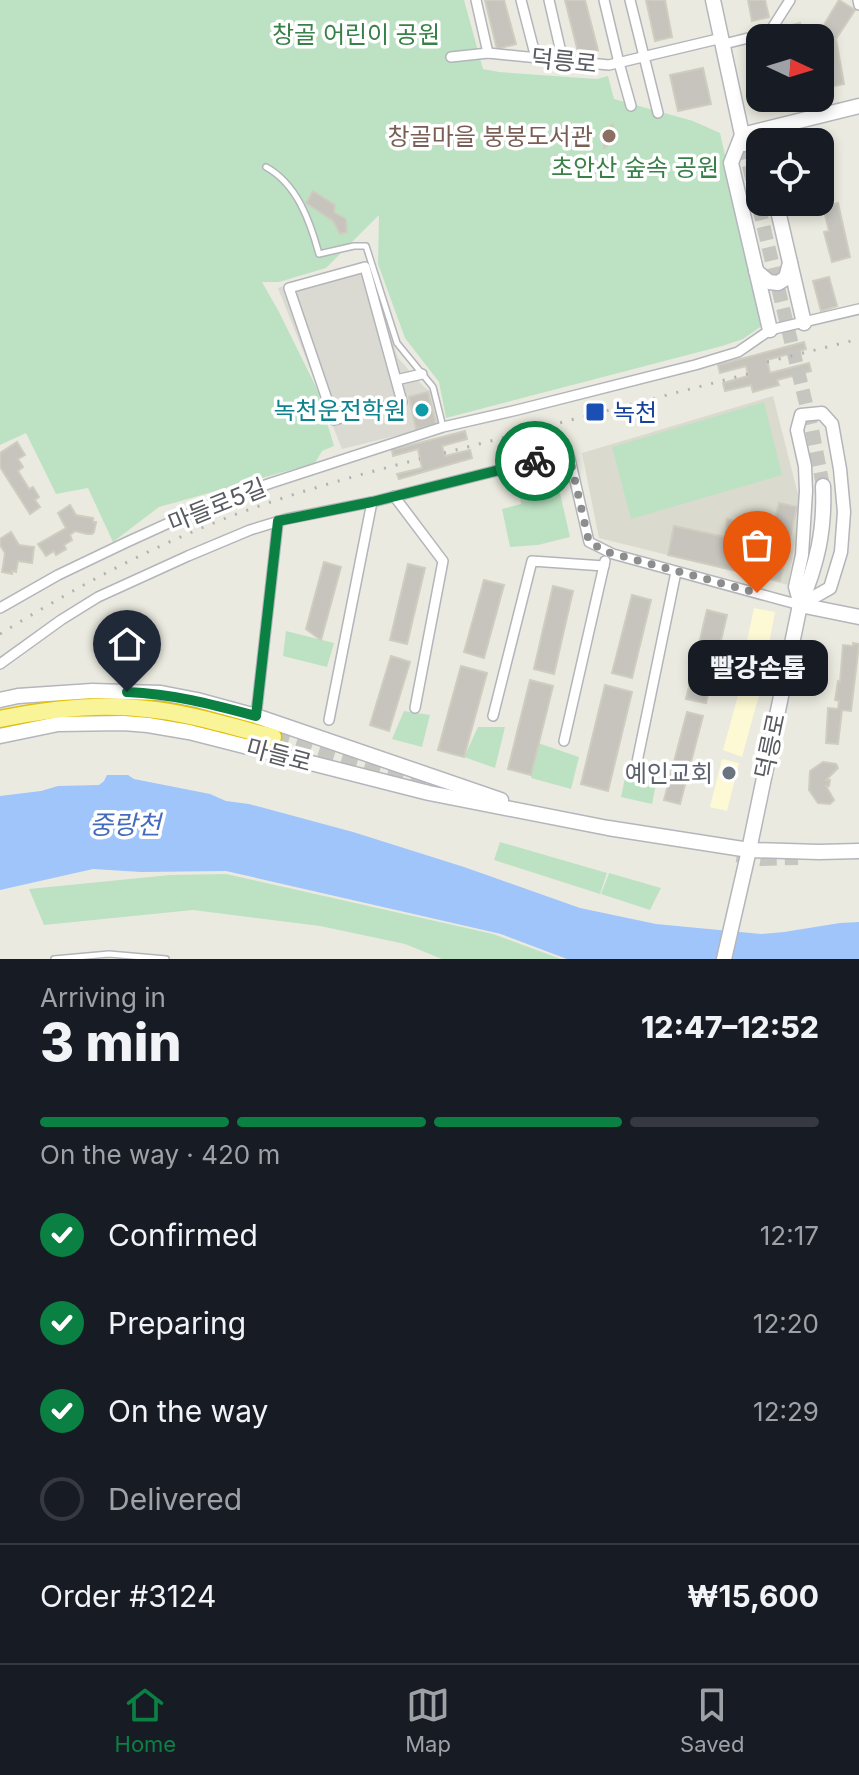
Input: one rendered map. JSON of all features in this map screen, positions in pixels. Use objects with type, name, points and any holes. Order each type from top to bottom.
[{"type":"highway","points":[[0,719],[72,707],[149,709],[273,737]]},
{"type":"main road","points":[[713,0],[743,140],[731,163],[770,330]]},
{"type":"main road","points":[[743,140],[859,106]]},
{"type":"main road","points":[[779,216],[804,323]]},
{"type":"main road","points":[[756,271],[769,282],[778,283],[786,278],[790,263]]},
{"type":"main road","name":"덕릉로","points":[[724,959],[800,605],[814,572],[821,540],[823,486]]},
{"type":"main road","points":[[800,605],[859,617]]},
{"type":"main road","name":"마들로","points":[[0,700],[92,691],[161,693],[197,700],[256,716],[555,818]]},
{"type":"main road","name":"마들로","points":[[0,736],[58,724],[123,723],[189,732],[444,796],[555,818],[749,850],[859,851]]},
{"type":"main road","points":[[326,767],[336,768],[345,760],[344,751],[338,744]]},
{"type":"street","points":[[476,0],[488,53]]},
{"type":"street","points":[[521,0],[536,58]]},
{"type":"street","points":[[549,0],[563,61]]},
{"type":"street","points":[[604,0],[631,106]]},
{"type":"street","points":[[630,0],[658,113]]},
{"type":"street","points":[[775,24],[790,0]]},
{"type":"street","name":"덕릉로","points":[[451,57],[488,53],[609,65],[746,38]]},
{"type":"street","points":[[365,267],[396,380],[402,402],[334,420],[289,288],[365,267]]},
{"type":"street","points":[[770,330],[859,309]]},
{"type":"street","name":"마들로5길","points":[[0,608],[58,575],[206,506],[443,427],[545,404],[738,352],[770,330]]},
{"type":"street","points":[[396,380],[422,374]]},
{"type":"street","points":[[0,664],[98,597],[250,530],[557,458],[570,459],[589,542],[607,552],[800,605],[830,588],[841,552],[844,512],[840,469],[832,424],[822,413],[801,415],[797,430],[805,466],[806,491],[802,555],[795,587],[800,605]]},
{"type":"street","points":[[394,496],[443,561],[415,708]]},
{"type":"street","points":[[329,720],[372,502]]},
{"type":"street","name":"마들로","points":[[256,716],[278,521]]},
{"type":"street","points":[[564,741],[607,552]]},
{"type":"street","points":[[493,716],[532,561],[604,566]]},
{"type":"street","points":[[636,767],[676,572]]},
{"type":"lane","points":[[266,167],[277,173],[309,218],[319,254],[366,246],[397,343],[433,387],[443,427]]},
{"type":"lane","points":[[54,959],[109,954],[166,959]]},
{"type":"shaded area","points":[[366,262],[398,358],[430,391],[439,425],[342,449],[278,288]]},
{"type":"shaded area","points":[[773,396],[801,506],[788,585],[599,538],[582,453]]},
{"type":"shaded area","points":[[754,608],[775,612],[764,671],[742,665]]},
{"type":"shaded area","points":[[739,692],[759,695],[742,757],[723,750]]},
{"type":"shaded area","points":[[722,759],[739,763],[727,811],[710,807]]},
{"type":"green space","points":[[0,0],[464,0],[483,69],[597,79],[608,76],[614,99],[693,121],[720,133],[763,325],[743,339],[722,346],[446,418],[439,382],[405,338],[378,264],[379,215],[326,268],[279,282],[262,282],[317,389],[334,446],[322,451],[315,463],[159,507],[113,542],[88,488],[56,494],[26,433],[0,445]]},
{"type":"green space","points":[[764,402],[782,475],[631,519],[612,447]]},
{"type":"green space","points":[[557,480],[570,537],[538,545],[510,547],[502,509],[521,504],[519,488]]},
{"type":"green space","points":[[286,631],[334,643],[327,667],[283,656]]},
{"type":"green space","points":[[404,711],[430,715],[422,747],[392,739]]},
{"type":"green space","points":[[478,727],[505,727],[495,768],[464,757]]},
{"type":"green space","points":[[538,743],[579,757],[571,789],[531,778]]},
{"type":"green space","points":[[628,763],[659,769],[652,804],[621,797]]},
{"type":"green space","points":[[500,842],[607,873],[600,894],[494,860]]},
{"type":"green space","points":[[609,873],[661,888],[650,910],[601,894]]},
{"type":"green space","points":[[226,874],[493,934],[561,959],[442,959],[405,944],[320,926],[193,910],[44,925],[29,889],[170,875]]},
{"type":"water","name":"중랑천","points":[[107,775],[128,775],[134,779],[210,794],[226,801],[249,804],[353,832],[580,908],[656,924],[761,934],[859,922],[859,959],[567,959],[501,934],[226,871],[93,869],[0,890],[0,796],[58,786],[99,785]]},
{"type":"building","points":[[485,0],[504,0],[516,44],[497,49]]},
{"type":"building","points":[[565,0],[585,0],[598,50],[579,56]]},
{"type":"building","points":[[646,0],[665,0],[672,37],[655,41]]},
{"type":"building","points":[[748,0],[765,0],[769,17],[752,21]]},
{"type":"building","points":[[839,0],[855,10],[836,39],[844,84],[834,86],[834,24],[824,24]]},
{"type":"building","points":[[703,68],[711,104],[678,111],[670,75]]},
{"type":"building","name":"창골마을 붕붕도서관","points":[[613,124],[615,141],[604,148],[603,130]]},
{"type":"building","points":[[313,191],[335,205],[334,212],[346,219],[347,232],[340,234],[333,221],[306,203]]},
{"type":"building","points":[[838,203],[850,257],[832,262],[824,232],[829,231],[825,216],[834,216],[834,204]]},
{"type":"building","points":[[829,277],[837,306],[821,311],[813,281]]},
{"type":"building","points":[[804,342],[806,349],[767,360],[770,373],[809,363],[811,371],[777,380],[779,385],[753,392],[751,385],[725,391],[723,383],[748,376],[746,366],[720,373],[718,365]]},
{"type":"building","name":"녹천운전학원","points":[[428,392],[436,424],[416,429],[409,397]]},
{"type":"building","points":[[465,431],[467,439],[442,446],[445,456],[470,450],[472,458],[399,479],[397,474],[422,468],[418,449],[393,456],[392,450]]},
{"type":"building","points":[[17,442],[25,455],[18,459],[23,467],[18,471],[29,489],[33,487],[39,497],[35,500],[40,507],[30,514],[0,467],[0,453]]},
{"type":"building","points":[[779,503],[797,507],[780,581],[668,555],[674,526],[725,537],[727,519],[772,530]]},
{"type":"building","points":[[70,505],[76,515],[93,518],[96,522],[94,532],[75,531],[70,535],[72,540],[64,545],[66,549],[46,556],[38,544],[66,528],[58,513]]},
{"type":"building","points":[[11,532],[19,545],[34,547],[32,563],[18,561],[16,572],[12,571],[12,574],[2,572],[5,553],[0,545],[0,539]]},
{"type":"building","points":[[324,562],[341,567],[321,640],[306,629]]},
{"type":"building","points":[[408,564],[425,568],[407,644],[390,640]]},
{"type":"building","points":[[484,580],[504,585],[484,658],[464,652]]},
{"type":"building","points":[[553,586],[573,591],[554,674],[534,669]]},
{"type":"building","points":[[632,595],[651,600],[632,678],[612,673]]},
{"type":"building","points":[[707,610],[727,615],[706,703],[686,699]]},
{"type":"building","points":[[853,643],[859,644],[851,711],[842,710],[838,744],[826,743],[828,708],[838,709],[839,701],[835,700],[843,645],[853,646]]},
{"type":"building","points":[[391,656],[410,662],[389,731],[370,725]]},
{"type":"building","points":[[461,666],[487,673],[464,757],[438,750]]},
{"type":"building","points":[[530,680],[553,686],[531,775],[508,769]]},
{"type":"building","points":[[605,685],[632,692],[608,791],[581,784]]},
{"type":"building","points":[[687,712],[703,716],[680,804],[664,800]]},
{"type":"building","points":[[823,762],[836,764],[838,768],[826,780],[830,780],[829,786],[826,786],[834,800],[830,804],[818,803],[809,790],[810,771]]},
{"type":"tunnel","points":[[744,145],[823,486]]},
{"type":"tunnel","points":[[273,737],[465,795]]},
{"type":"tunnel","points":[[737,854],[761,858],[798,857]]},
{"type":"railway","points":[[767,362],[859,339]]},
{"type":"railway","points":[[444,453],[748,374]]},
{"type":"railway","points":[[0,634],[97,578],[198,529],[306,491],[420,459]]},
{"type":"way so far","points":[[535,461],[570,459],[589,542],[607,552],[649,565],[757,593]]},
{"type":"place","name":"창골마을 붕붕도서관","points":[[609,136]]},
{"type":"place","name":"녹천운전학원","points":[[422,410]]},
{"type":"place","name":"녹천","points":[[595,412]]},
{"type":"place","name":"빨강손톱","points":[[757,593]]},
{"type":"place","name":"예인교회","points":[[729,773]]},
{"type":"route","points":[[127,692],[161,693],[256,716],[278,521],[372,502],[535,461]]},
{"type":"park label","name":"창골 어린이 공원","points":[[356,34]]},
{"type":"park label","name":"초안산 숲속 공원","points":[[635,167]]}]
